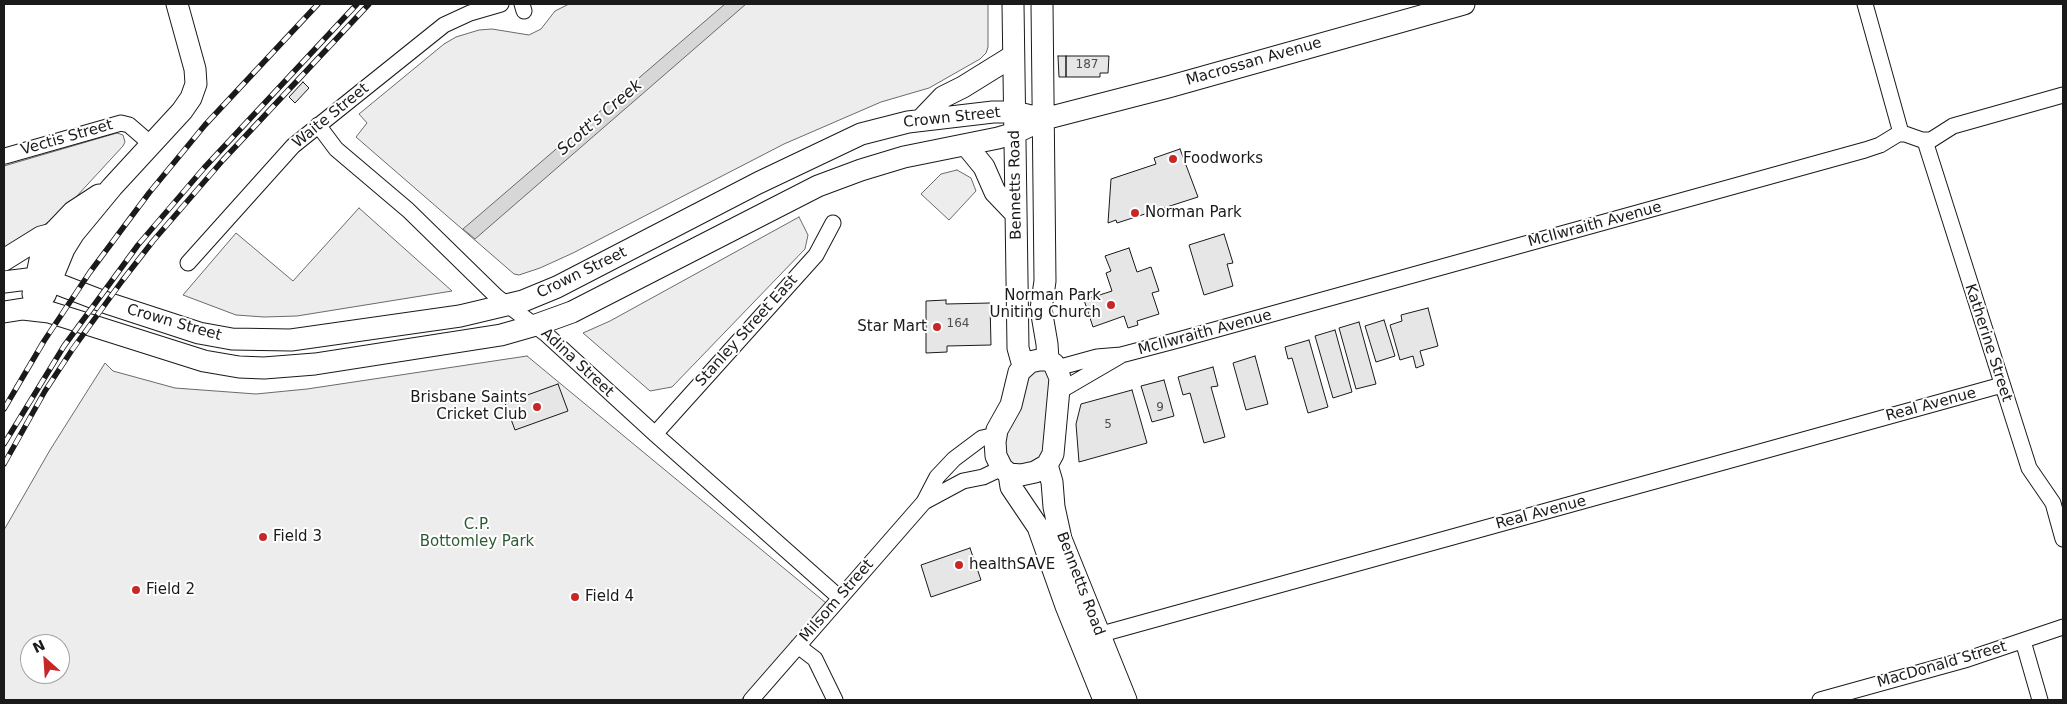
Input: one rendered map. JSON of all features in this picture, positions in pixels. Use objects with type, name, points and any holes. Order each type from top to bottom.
[{"type":"main road","points":[[35,309],[43,280],[68,242],[112,187],[187,104],[196,84],[193,57],[177,4]]},
{"type":"main road","name":"Bennetts Road","points":[[1013,4],[1018,348],[1023,366]]},
{"type":"main road","name":"Bennetts Road","points":[[1042,4],[1045,281],[1041,309],[1052,364],[1060,378],[1053,454],[1047,465],[1052,482],[1054,507],[1104,700]]},
{"type":"main road","name":"Macrossan Avenue","points":[[1044,119],[1168,87],[1464,4]]},
{"type":"main road","points":[[921,120],[943,97],[1013,56]]},
{"type":"main road","name":"Crown Street","points":[[4,282],[43,280],[199,333],[253,341],[310,338],[460,316],[507,305],[557,287],[758,183],[846,140],[876,129],[921,120],[993,112],[1015,123]]},
{"type":"main road","name":"Crown Street","points":[[4,312],[35,309],[58,314],[204,361],[239,367],[264,368],[316,364],[468,341],[536,325],[591,303],[818,186],[861,170],[896,160],[966,145],[1015,123],[1044,119]]},
{"type":"main road","points":[[966,145],[984,167],[995,192],[1016,214]]},
{"type":"main road","points":[[43,280],[41,255],[52,234],[73,212],[112,187]]},
{"type":"main road","points":[[4,260],[41,237],[52,234]]},
{"type":"main road","points":[[996,435],[1011,405],[1017,376],[1023,366],[1039,360],[1052,364]]},
{"type":"main road","name":"Bennetts Road","points":[[996,435],[996,456],[1006,471],[1011,487],[1038,527],[1089,638],[1126,700]]},
{"type":"main road","points":[[1006,471],[1029,474],[1047,465]]},
{"type":"street","name":"Waite Street","points":[[188,264],[284,155],[318,126],[444,25],[470,13],[501,4]]},
{"type":"street","points":[[1865,4],[1901,133],[1925,141],[1934,139],[1958,124],[2063,95]]},
{"type":"street","name":"Vectis Street","points":[[5,156],[121,123],[129,125],[151,144]]},
{"type":"street","name":"Adina Street","points":[[318,126],[336,149],[408,210],[507,305],[536,325],[655,434],[840,598]]},
{"type":"street","name":"McIlwraith Avenue","points":[[1052,364],[1097,357],[1121,356],[1856,153],[1880,145],[1901,133]]},
{"type":"street","name":"Katherine Street","points":[[1925,141],[2028,468],[2053,503],[2063,539]]},
{"type":"street","name":"Stanley Street East","points":[[655,434],[816,254],[833,223]]},
{"type":"street","name":"McIlwraith Avenue","points":[[1060,391],[1121,356]]},
{"type":"street","name":"Real Avenue","points":[[1089,638],[2002,385]]},
{"type":"street","name":"Milsom Street","points":[[751,700],[924,502],[937,477],[954,459],[982,438],[996,435]]},
{"type":"street","name":"Milsom Street","points":[[924,502],[963,481],[1006,471]]},
{"type":"street","name":"MacDonald Street","points":[[1820,700],[1968,659],[2063,627]]},
{"type":"street","points":[[2023,641],[2040,700]]},
{"type":"street","points":[[798,646],[815,659],[835,700]]},
{"type":"shaded area","points":[[569,4],[988,4],[988,47],[986,53],[980,59],[929,88],[881,102],[784,144],[573,253],[519,275],[514,274],[356,137],[367,123],[359,114],[444,44],[456,37],[479,30],[492,29],[529,35],[541,29],[555,11]]},
{"type":"shaded area","points":[[117,133],[123,135],[125,142],[123,146],[64,210],[40,228],[4,249],[4,166]]},
{"type":"shaded area","points":[[957,170],[971,178],[976,191],[949,220],[921,194],[941,174]]},
{"type":"shaded area","points":[[359,208],[452,291],[297,316],[264,317],[236,315],[183,295],[236,233],[293,281]]},
{"type":"shaded area","points":[[799,217],[808,235],[805,249],[672,387],[650,391],[583,333],[610,321]]},
{"type":"shaded area","name":"C.P. Bottomley Park","points":[[527,356],[826,603],[741,700],[4,700],[4,530],[50,450],[105,363],[113,371],[175,388],[256,394],[307,389]]},
{"type":"shaded area","points":[[1036,369],[1047,371],[1050,374],[1045,449],[1039,461],[1018,466],[1008,460],[1003,445],[1025,380]]},
{"type":"water","name":"Scott's Creek","points":[[725,4],[746,4],[475,239],[463,229]]},
{"type":"building","points":[[1058,56],[1066,56],[1066,77],[1059,77]]},
{"type":"building","points":[[1066,56],[1109,56],[1108,73],[1100,73],[1100,77],[1066,77]]},
{"type":"building","points":[[303,82],[309,88],[295,103],[289,97]]},
{"type":"building","points":[[1180,149],[1198,197],[1117,223],[1116,220],[1108,223],[1111,179],[1156,164],[1154,158]]},
{"type":"building","points":[[1224,234],[1233,263],[1227,264],[1233,286],[1204,295],[1189,245]]},
{"type":"building","name":"Norman Park Uniting Church","points":[[1129,248],[1137,272],[1151,267],[1159,291],[1152,293],[1159,314],[1137,321],[1138,325],[1128,328],[1124,316],[1093,327],[1084,300],[1112,291],[1106,273],[1111,271],[1105,256]]},
{"type":"building","points":[[946,300],[946,304],[990,303],[991,345],[947,346],[947,352],[926,353],[926,301]]},
{"type":"building","points":[[1428,308],[1438,346],[1420,351],[1424,365],[1416,368],[1413,356],[1400,360],[1390,325],[1402,321],[1401,315]]},
{"type":"building","points":[[1384,320],[1395,356],[1376,362],[1365,326]]},
{"type":"building","points":[[1359,322],[1376,384],[1356,389],[1339,328]]},
{"type":"building","points":[[1335,330],[1352,392],[1333,398],[1315,336]]},
{"type":"building","points":[[1309,340],[1328,407],[1308,413],[1292,358],[1288,359],[1285,347]]},
{"type":"building","points":[[1255,356],[1268,404],[1246,410],[1233,363]]},
{"type":"building","points":[[1213,367],[1218,386],[1211,387],[1225,437],[1204,443],[1190,393],[1183,395],[1178,377]]},
{"type":"building","points":[[1164,380],[1174,416],[1152,422],[1141,386]]},
{"type":"building","name":"Brisbane Saints Cricket Club","points":[[558,384],[568,411],[515,430],[505,403]]},
{"type":"building","points":[[1132,390],[1147,443],[1079,462],[1076,424],[1081,404]]},
{"type":"building","points":[[970,548],[981,580],[931,597],[921,565]]},
{"type":"railway","points":[[4,409],[44,341],[90,272],[149,193],[205,125],[318,4]]},
{"type":"railway","points":[[4,444],[64,346],[138,245],[204,168],[357,4]]},
{"type":"railway","points":[[4,464],[45,391],[72,350],[153,241],[223,160],[369,4]]},
{"type":"place","name":"Foodworks","points":[[1173,159]]},
{"type":"place","name":"Norman Park","points":[[1135,213]]},
{"type":"place","name":"Norman Park Uniting Church","points":[[1111,305]]},
{"type":"place","name":"Star Mart","points":[[937,327]]},
{"type":"place","name":"Brisbane Saints Cricket Club","points":[[537,407]]},
{"type":"place","name":"Field 3","points":[[263,537]]},
{"type":"place","name":"healthSAVE","points":[[959,565]]},
{"type":"place","name":"Field 2","points":[[136,590]]},
{"type":"place","name":"Field 4","points":[[575,597]]}]
